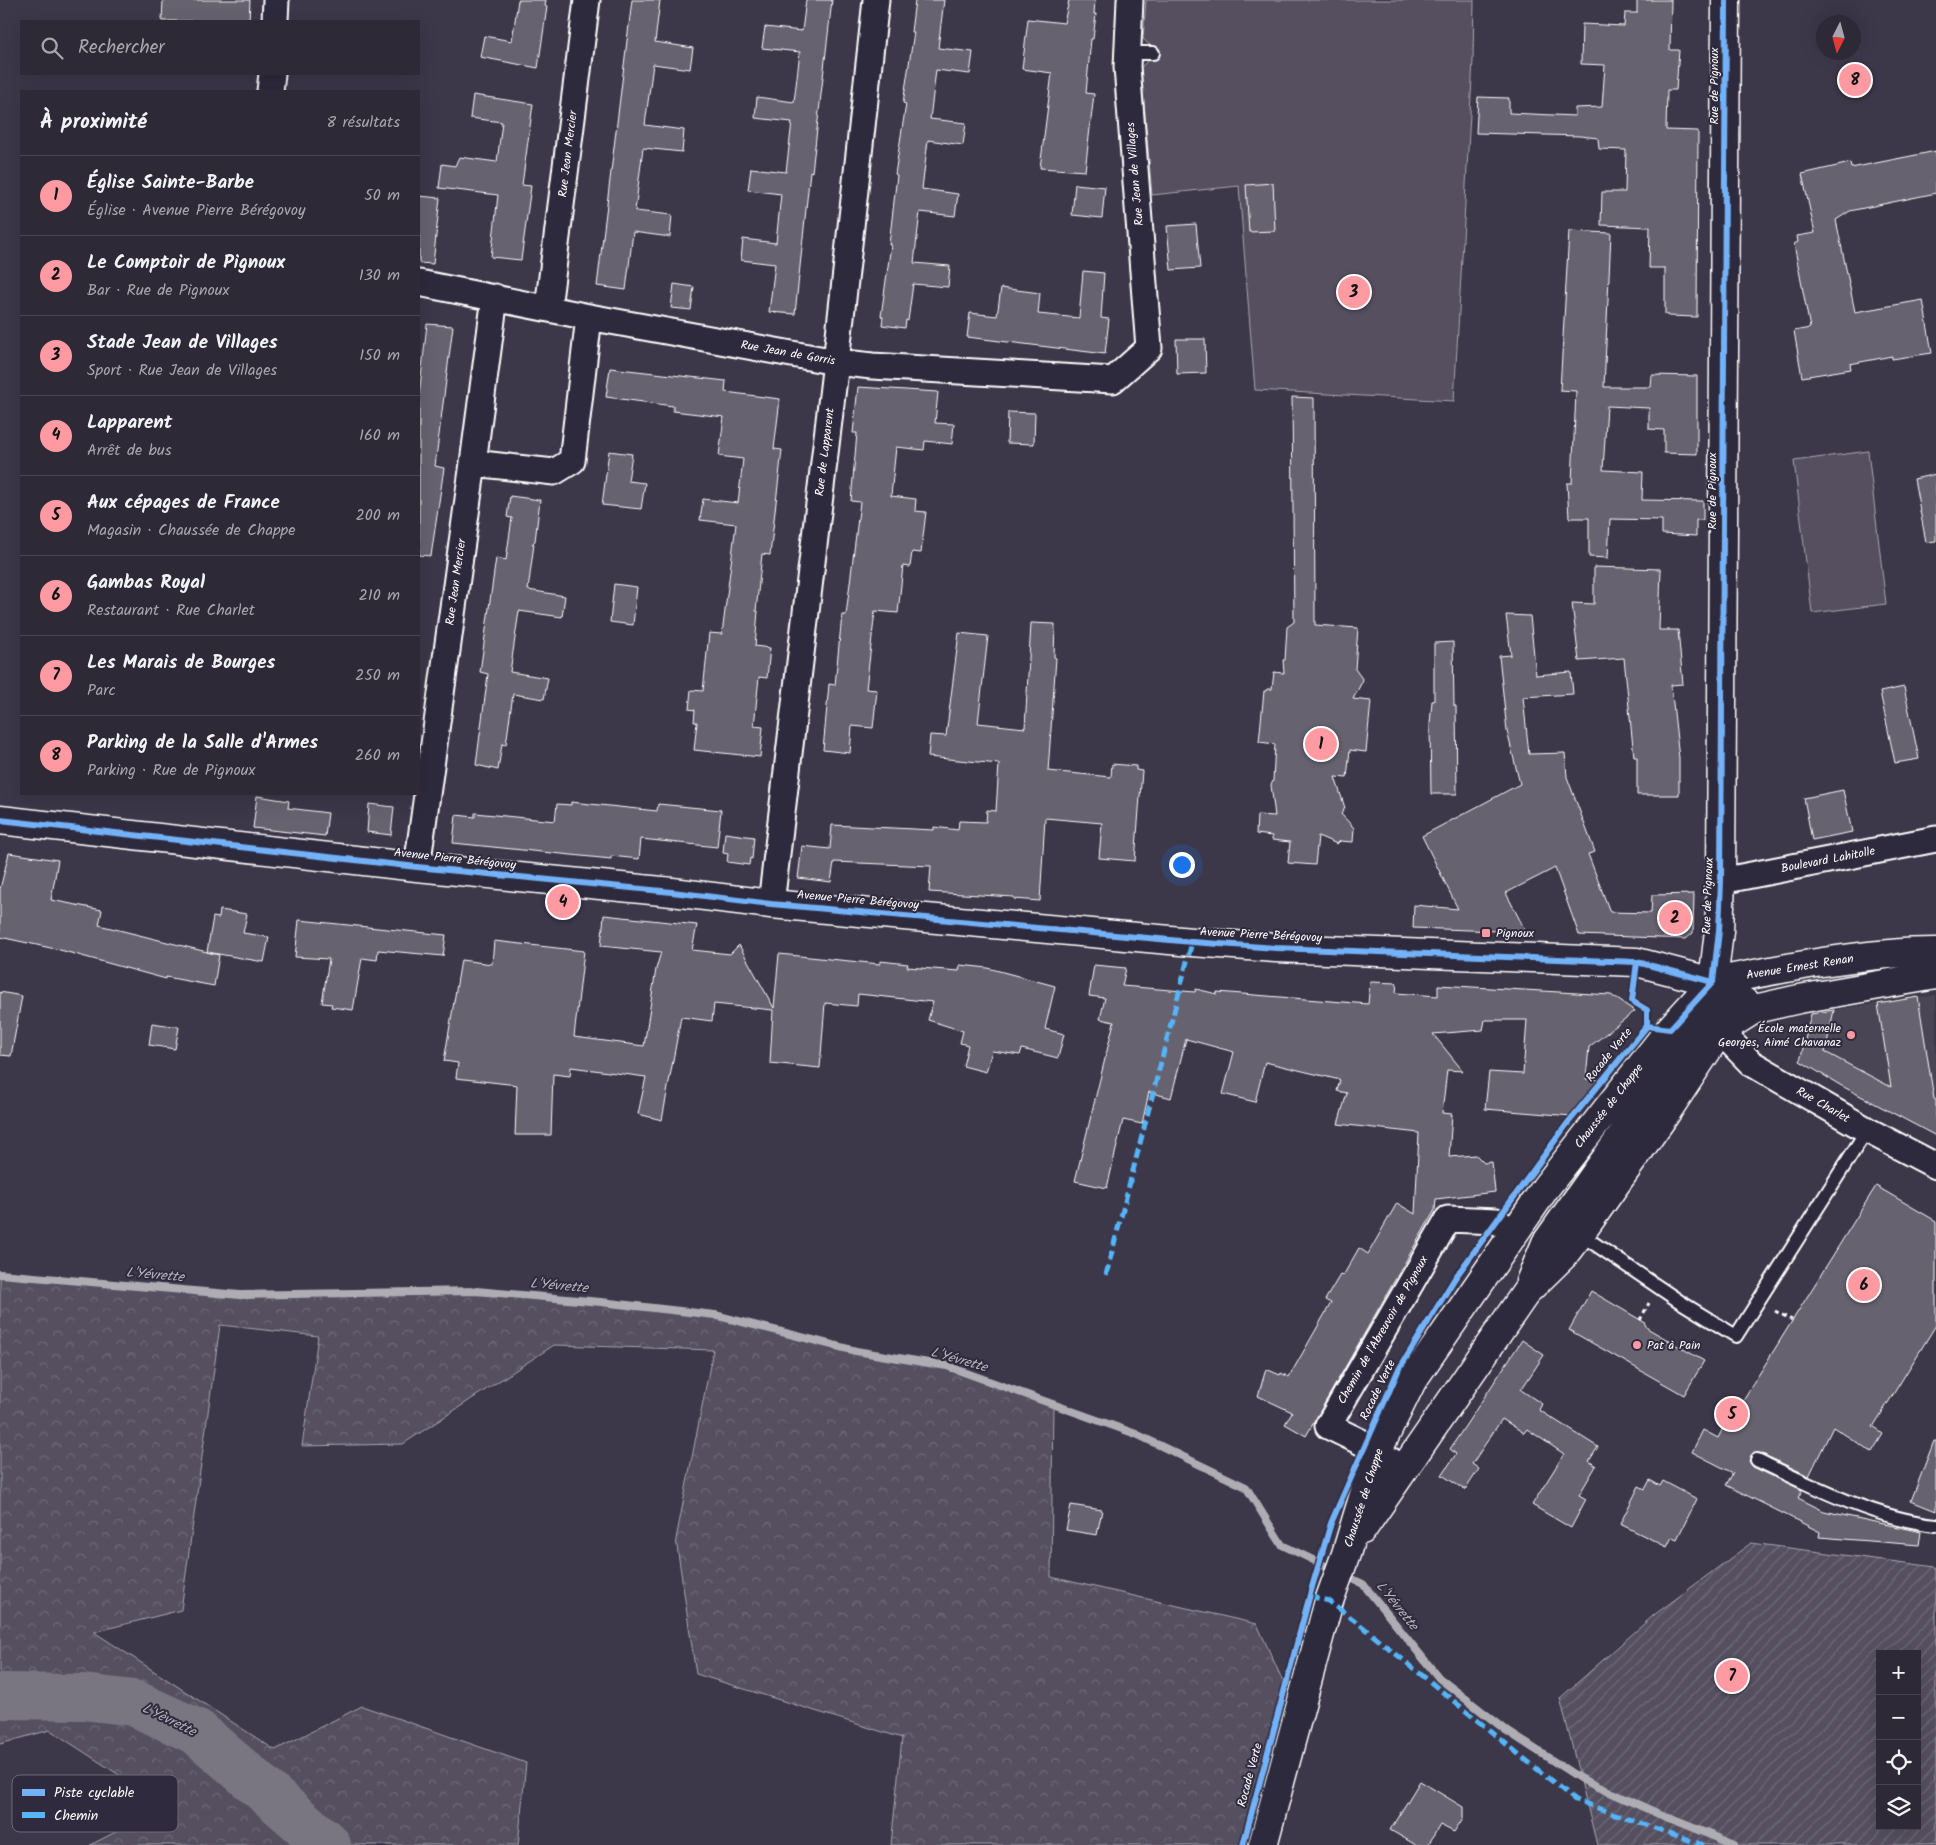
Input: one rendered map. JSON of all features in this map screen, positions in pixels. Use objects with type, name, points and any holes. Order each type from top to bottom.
[{"type":"main road","name":"Rue de Pignoux","points":[[1720,1031],[1714,982],[1719,932],[1721,881],[1726,0]]},
{"type":"main road","name":"Avenue Pierre Bérégovoy","points":[[0,820],[416,867],[672,892],[771,904],[1202,943],[1637,962],[1714,982]]},
{"type":"main road","name":"Avenue Ernest Renan","points":[[1714,982],[1781,968],[1904,952],[1936,952]]},
{"type":"main road","points":[[1720,1031],[1755,1009],[1799,999],[1936,975]]},
{"type":"main road","name":"Avenue Ernest Renan","points":[[1714,982],[1755,1009]]},
{"type":"main road","name":"Chaussée de Chappe","points":[[1264,1839],[1329,1601],[1346,1554],[1377,1452],[1412,1381],[1659,1028],[1714,982]]},
{"type":"main road","name":"Chaussée de Chappe","points":[[1571,1228],[1685,1046],[1714,982]]},
{"type":"main road","name":"Chaussée de Chappe","points":[[1346,1554],[1527,1291],[1546,1244],[1571,1228],[1664,1116],[1720,1031]]},
{"type":"street","points":[[275,20],[276,0]]},
{"type":"street","name":"Rue Jean Mercier","points":[[548,308],[587,0]]},
{"type":"street","name":"Rue de Lapparent","points":[[771,904],[836,362],[876,0]]},
{"type":"street","name":"Rue Jean de Villages","points":[[1130,0],[1126,53],[1149,348]]},
{"type":"street","points":[[270,90],[272,75]]},
{"type":"street","name":"Rue Jean de Gorris","points":[[420,283],[589,317],[836,362],[872,366],[1112,380],[1149,348]]},
{"type":"street","name":"Rue Jean Mercier","points":[[416,867],[495,297]]},
{"type":"street","points":[[473,463],[554,472],[572,462],[589,317]]},
{"type":"street","name":"Boulevard Lahitolle","points":[[1721,881],[1936,839]]},
{"type":"street","name":"Rue Charlet","points":[[1720,1031],[1751,1063],[1867,1130],[1936,1166]]},
{"type":"street","name":"Chemin de l'Abreuvoir de Pignoux","points":[[1404,1469],[1365,1444],[1328,1426],[1448,1219],[1497,1221],[1514,1233]]},
{"type":"lane","points":[[1126,53],[1153,53]]},
{"type":"lane","points":[[1571,1228],[1679,1301],[1736,1336],[1867,1130]]},
{"type":"lane","points":[[1756,1460],[1832,1495],[1913,1522],[1936,1525]]},
{"type":"path","points":[[1634,994],[1632,1001],[1647,1010],[1659,1028]]},
{"type":"shaded area","points":[[1936,995],[1936,1136],[1840,1085],[1800,1061],[1811,1013]]},
{"type":"green space","points":[[1146,0],[1474,0],[1473,60],[1454,401],[1255,390],[1239,186],[1152,195],[1141,67],[1152,57],[1153,48],[1143,39]]},
{"type":"green space","points":[[1868,451],[1886,604],[1812,613],[1794,461]]},
{"type":"green space","points":[[0,1274],[240,1295],[476,1291],[715,1315],[856,1351],[947,1366],[1053,1403],[1051,1577],[1257,1624],[1285,1686],[1243,1845],[891,1845],[902,1738],[696,1674],[676,1539],[713,1350],[554,1345],[403,1444],[302,1446],[318,1336],[220,1325],[181,1610],[94,1632],[275,1750],[362,1706],[526,1763],[518,1845],[90,1845],[116,1832],[178,1832],[178,1775],[119,1775],[50,1730],[0,1744]]},
{"type":"green space","points":[[1751,1543],[1936,1567],[1936,1845],[1597,1845],[1560,1698],[1654,1615]]},
{"type":"building","points":[[163,0],[250,0],[249,20],[162,20]]},
{"type":"building","points":[[518,0],[546,0],[545,6],[547,7],[538,68],[480,57],[484,36],[512,41]]},
{"type":"building","points":[[632,0],[660,0],[655,42],[693,48],[690,69],[653,64],[645,125],[684,130],[682,152],[643,148],[635,211],[672,215],[670,237],[633,232],[626,290],[597,286]]},
{"type":"building","points":[[806,0],[832,0],[812,172],[810,171],[795,314],[769,312],[775,264],[741,260],[743,239],[776,243],[781,194],[748,190],[751,168],[786,172],[792,122],[755,118],[757,97],[794,102],[800,52],[762,48],[765,27],[802,31]]},
{"type":"building","points":[[915,0],[944,0],[938,48],[973,52],[970,74],[936,70],[930,119],[966,123],[963,145],[928,140],[922,189],[958,194],[955,216],[920,212],[914,263],[950,266],[948,287],[913,284],[908,321],[906,320],[905,328],[882,325],[883,317],[881,316],[891,245],[889,245],[897,175],[895,174],[906,104],[903,103],[914,32],[911,32]]},
{"type":"building","points":[[1069,0],[1095,0],[1094,14],[1096,14],[1093,39],[1091,39],[1086,93],[1094,94],[1085,171],[1040,168],[1052,73],[1022,69],[1028,19],[1064,23]]},
{"type":"building","points":[[1637,0],[1671,0],[1670,50],[1679,50],[1676,90],[1667,90],[1666,130],[1698,131],[1697,317],[1668,316],[1668,314],[1665,314],[1665,268],[1649,268],[1650,227],[1601,225],[1602,192],[1625,192],[1626,150],[1599,149],[1598,138],[1476,133],[1478,97],[1509,98],[1509,113],[1575,116],[1575,108],[1602,107],[1605,65],[1581,64],[1582,24],[1624,26],[1625,13],[1637,13]]},
{"type":"building","points":[[473,95],[533,104],[522,185],[531,186],[521,260],[491,257],[498,195],[439,188],[442,164],[455,166],[459,157],[497,162],[502,122],[470,118]]},
{"type":"building","points":[[1936,151],[1936,193],[1850,211],[1836,220],[1855,312],[1923,300],[1932,353],[1892,359],[1892,356],[1850,364],[1851,369],[1802,377],[1794,331],[1810,328],[1794,244],[1798,242],[1797,236],[1815,233],[1802,174],[1850,163],[1851,168]]},
{"type":"building","points":[[1273,183],[1275,231],[1249,232],[1246,185]]},
{"type":"building","points":[[1075,184],[1105,187],[1102,218],[1072,215]]},
{"type":"building","points":[[420,196],[440,198],[433,264],[420,263]]},
{"type":"building","points":[[1196,224],[1200,268],[1171,270],[1167,226]]},
{"type":"building","points":[[1569,231],[1611,233],[1604,387],[1651,387],[1652,375],[1697,376],[1697,454],[1664,453],[1664,430],[1649,429],[1649,408],[1607,406],[1603,470],[1643,472],[1642,500],[1703,501],[1703,520],[1696,520],[1696,536],[1662,534],[1662,520],[1610,519],[1608,558],[1589,557],[1589,518],[1569,518],[1567,483],[1572,483],[1576,391],[1560,390]]},
{"type":"building","points":[[1083,271],[1104,273],[1101,318],[1109,319],[1105,354],[967,337],[970,313],[997,316],[1001,288],[1040,293],[1038,314],[1079,318]]},
{"type":"building","points":[[674,284],[694,287],[691,310],[671,308]]},
{"type":"building","points":[[427,324],[453,326],[435,466],[444,468],[431,556],[420,555],[420,387]]},
{"type":"building","points":[[1176,339],[1205,339],[1206,373],[1177,374]]},
{"type":"building","points":[[610,368],[726,381],[725,392],[780,399],[774,449],[782,450],[770,555],[762,554],[756,611],[758,611],[755,646],[770,648],[767,678],[759,677],[754,726],[763,727],[760,757],[694,750],[697,722],[694,722],[695,710],[689,709],[691,690],[703,691],[709,633],[722,634],[736,524],[700,520],[703,499],[738,503],[743,459],[719,456],[724,417],[673,411],[673,406],[606,397]]},
{"type":"building","points":[[858,387],[938,392],[935,423],[954,424],[952,444],[925,441],[924,450],[896,447],[891,496],[916,499],[915,511],[926,512],[921,553],[912,552],[910,567],[903,566],[898,613],[875,611],[866,689],[877,690],[873,728],[852,726],[850,753],[823,750],[829,684],[835,685],[842,615],[846,615],[860,502],[851,501],[857,433],[853,433]]},
{"type":"building","points":[[1292,397],[1314,398],[1315,625],[1358,628],[1355,669],[1363,680],[1353,699],[1371,701],[1366,752],[1350,750],[1347,778],[1335,777],[1345,808],[1341,814],[1354,828],[1353,842],[1340,841],[1337,844],[1318,836],[1315,865],[1288,863],[1290,842],[1272,840],[1272,836],[1256,834],[1257,815],[1275,816],[1271,785],[1273,781],[1275,744],[1259,742],[1264,691],[1272,689],[1274,672],[1284,673],[1283,660],[1285,660],[1287,627],[1294,622]]},
{"type":"building","points":[[1008,412],[1035,413],[1034,444],[1007,443]]},
{"type":"building","points":[[609,451],[632,454],[628,481],[645,483],[641,509],[602,505]]},
{"type":"building","points":[[1936,474],[1936,541],[1926,542],[1914,479]]},
{"type":"building","points":[[510,496],[540,500],[535,541],[532,544],[534,544],[528,590],[565,596],[562,617],[519,611],[510,672],[548,678],[544,699],[513,694],[506,745],[502,744],[498,770],[476,765],[488,674],[480,672],[496,558],[506,560],[512,518],[507,517]]},
{"type":"building","points":[[1594,567],[1661,569],[1659,630],[1678,630],[1683,684],[1671,685],[1679,758],[1679,795],[1637,795],[1637,757],[1634,757],[1624,658],[1579,661],[1572,603],[1594,604]]},
{"type":"building","points":[[614,584],[637,587],[633,625],[610,622]]},
{"type":"building","points":[[1506,615],[1530,616],[1536,675],[1571,672],[1573,694],[1523,697],[1529,754],[1565,753],[1567,777],[1595,852],[1588,854],[1610,912],[1651,913],[1652,895],[1694,894],[1693,933],[1686,939],[1579,935],[1555,868],[1506,893],[1526,932],[1413,928],[1414,905],[1458,909],[1422,836],[1520,784],[1507,731],[1499,656],[1511,655]]},
{"type":"building","points":[[1031,623],[1055,624],[1054,657],[1056,658],[1048,771],[1111,777],[1112,764],[1136,766],[1136,770],[1142,771],[1135,861],[1099,858],[1102,823],[1045,818],[1040,901],[1014,899],[1014,897],[929,892],[931,866],[834,862],[831,882],[798,878],[802,846],[830,849],[832,825],[934,830],[934,827],[958,830],[959,821],[986,822],[987,810],[996,811],[999,764],[928,757],[930,735],[946,736],[959,633],[988,636],[978,723],[1025,728]]},
{"type":"building","points":[[1453,642],[1457,794],[1431,794],[1430,724],[1432,701],[1434,701],[1434,643]]},
{"type":"building","points":[[1904,687],[1919,759],[1895,763],[1880,692]]},
{"type":"building","points":[[1843,790],[1852,832],[1812,840],[1804,798]]},
{"type":"building","points":[[257,796],[289,801],[288,808],[328,813],[325,836],[253,828]]},
{"type":"building","points":[[571,802],[657,811],[658,804],[721,810],[717,847],[641,839],[639,859],[611,856],[611,859],[453,843],[456,815],[475,817],[475,813],[555,821],[557,804],[571,805]]},
{"type":"building","points":[[369,804],[394,807],[391,835],[367,832]]},
{"type":"building","points":[[725,833],[754,837],[752,859],[750,858],[749,865],[727,862],[728,854],[723,853]]},
{"type":"building","points":[[9,853],[58,860],[51,900],[102,910],[99,925],[219,955],[214,986],[166,977],[166,979],[60,950],[0,937],[0,889]]},
{"type":"building","points":[[220,910],[247,914],[243,933],[269,937],[264,962],[207,952],[213,917],[219,918]]},
{"type":"building","points":[[604,915],[697,925],[692,950],[730,954],[739,945],[774,1008],[779,954],[880,964],[880,961],[908,964],[907,967],[959,971],[960,965],[988,968],[1055,986],[1045,1029],[1064,1034],[1058,1058],[1022,1049],[1020,1055],[992,1051],[986,1072],[963,1066],[968,1045],[960,1043],[963,1031],[928,1020],[933,1002],[858,994],[857,1006],[825,1003],[820,1068],[770,1063],[773,1010],[714,1004],[712,1021],[681,1017],[662,1120],[638,1114],[646,1077],[571,1067],[570,1076],[553,1074],[551,1135],[515,1135],[517,1085],[456,1078],[458,1063],[444,1061],[461,960],[492,964],[494,941],[584,951],[574,1037],[644,1046],[656,969],[661,952],[601,946]]},
{"type":"building","points":[[299,920],[446,935],[443,956],[378,950],[377,960],[362,958],[353,1010],[331,1007],[332,1004],[322,1003],[329,959],[295,957]]},
{"type":"building","points":[[1094,965],[1126,968],[1122,986],[1195,992],[1196,989],[1217,994],[1217,992],[1368,1004],[1370,982],[1397,983],[1396,993],[1438,996],[1438,985],[1611,995],[1635,1011],[1589,1047],[1586,1079],[1603,1080],[1572,1116],[1485,1109],[1489,1072],[1523,1074],[1527,1020],[1485,1020],[1483,1030],[1433,1034],[1463,1071],[1447,1070],[1442,1113],[1452,1114],[1449,1157],[1476,1155],[1484,1163],[1492,1162],[1495,1192],[1436,1199],[1435,1210],[1306,1436],[1285,1424],[1292,1412],[1258,1396],[1266,1369],[1289,1377],[1331,1303],[1325,1300],[1340,1275],[1343,1276],[1359,1248],[1368,1254],[1397,1203],[1415,1214],[1419,1133],[1338,1124],[1347,1093],[1337,1091],[1340,1080],[1265,1062],[1255,1102],[1223,1094],[1234,1052],[1186,1039],[1171,1098],[1149,1092],[1142,1124],[1123,1120],[1107,1188],[1075,1181],[1114,1022],[1100,1019],[1105,998],[1089,996]]},
{"type":"building","points":[[0,992],[22,996],[11,1056],[0,1055]]},
{"type":"building","points":[[1918,997],[1934,1099],[1936,1100],[1936,1136],[1840,1085],[1800,1061],[1811,1014],[1834,1010],[1825,1052],[1891,1087],[1878,1004]]},
{"type":"building","points":[[152,1023],[179,1027],[175,1049],[149,1045]]},
{"type":"building","points":[[1876,1186],[1936,1221],[1936,1325],[1873,1427],[1883,1434],[1872,1452],[1833,1427],[1809,1476],[1760,1453],[1752,1454],[1749,1461],[1753,1467],[1802,1490],[1798,1498],[1824,1511],[1921,1532],[1919,1545],[1819,1537],[1820,1532],[1726,1485],[1733,1473],[1692,1452],[1703,1430],[1718,1438],[1723,1428],[1725,1429]]},
{"type":"building","name":"Pat à Pain","points":[[1591,1291],[1644,1322],[1647,1328],[1704,1361],[1684,1395],[1569,1330]]},
{"type":"building","points":[[1522,1340],[1544,1355],[1521,1390],[1542,1404],[1539,1410],[1598,1447],[1589,1461],[1596,1466],[1579,1495],[1586,1499],[1571,1528],[1532,1505],[1564,1454],[1527,1429],[1524,1433],[1502,1419],[1472,1464],[1479,1469],[1465,1490],[1442,1475],[1456,1454],[1450,1449]]},
{"type":"building","points":[[1934,1441],[1936,1441],[1936,1511],[1911,1501]]},
{"type":"building","points":[[1650,1480],[1660,1486],[1663,1481],[1697,1499],[1677,1539],[1672,1537],[1667,1547],[1620,1524],[1639,1486],[1645,1489]]},
{"type":"building","points":[[1071,1505],[1102,1510],[1097,1535],[1066,1530]]},
{"type":"building","points":[[1420,1781],[1463,1807],[1463,1818],[1454,1832],[1440,1825],[1428,1845],[1416,1845],[1390,1830]]},
{"type":"waterway","name":"L'Yévrette","points":[[0,1274],[240,1295],[476,1291],[601,1302],[715,1315],[856,1351],[947,1366],[1136,1434],[1246,1487],[1282,1545],[1363,1584],[1439,1678],[1507,1731],[1581,1779],[1735,1845]]},
{"type":"waterway","name":"L'Yèvrette","points":[[0,1696],[83,1697],[134,1703],[197,1732],[328,1845]]},
{"type":"marked path","points":[[1106,1275],[1192,942]]},
{"type":"marked path","points":[[1309,1596],[1329,1601],[1358,1623],[1575,1800],[1703,1845]]},
{"type":"cycle path","points":[[1713,982],[1719,931],[1721,881],[1726,0]]},
{"type":"cycle path","points":[[0,820],[417,867],[672,892],[771,904],[1192,942],[1276,948],[1637,962],[1713,982]]},
{"type":"cycle path","points":[[1637,962],[1632,1001],[1647,1010],[1647,1026]]},
{"type":"cycle path","points":[[1647,1026],[1670,1029],[1713,982]]},
{"type":"cycle path","name":"Rocade Verte","points":[[1243,1845],[1331,1523],[1398,1371],[1455,1278],[1567,1124],[1647,1026]]},
{"type":"place","name":"Parking de la Salle d'Armes","points":[[1855,80]]},
{"type":"place","name":"Stade Jean de Villages","points":[[1354,292]]},
{"type":"place","name":"Église Sainte-Barbe","points":[[1321,744]]},
{"type":"place","name":"Lapparent","points":[[563,902]]},
{"type":"place","name":"Le Comptoir de Pignoux","points":[[1675,918]]},
{"type":"place","name":"Pignoux","points":[[1486,933]]},
{"type":"place","name":"École maternelle Georges, Aimé Chavanaz","points":[[1851,1035]]},
{"type":"place","name":"Gambas Royal","points":[[1864,1285]]},
{"type":"place","name":"Pat à Pain","points":[[1637,1345]]},
{"type":"place","name":"Aux cépages de France","points":[[1732,1414]]},
{"type":"place","name":"Les Marais de Bourges","points":[[1732,1676]]}]
